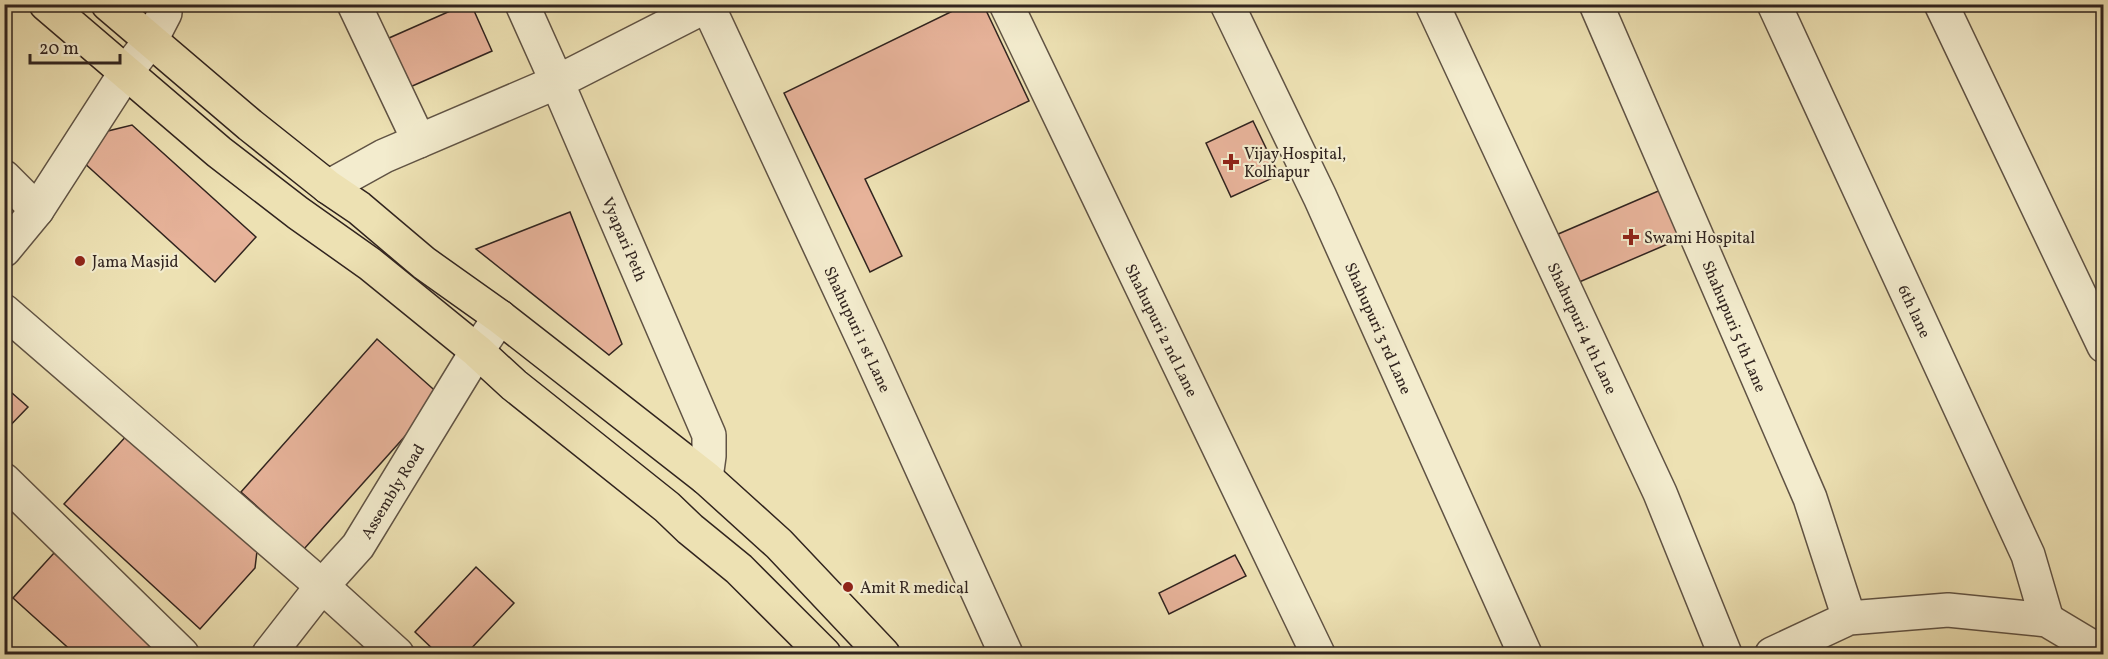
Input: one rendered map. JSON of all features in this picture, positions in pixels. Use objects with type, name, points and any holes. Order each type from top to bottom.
[{"type":"highway","points":[[46,4],[89,44],[126,72],[219,152],[298,213],[370,264],[477,351],[514,385],[667,507],[739,569],[824,654]]},
{"type":"highway","points":[[108,4],[192,77],[328,187],[359,208],[424,263],[500,317],[706,478],[779,544],[883,654]]},
{"type":"street","points":[[4,250],[38,210],[126,72],[151,40],[165,13],[165,4]]},
{"type":"street","points":[[354,4],[419,141]]},
{"type":"street","name":"Vyapari Peth","points":[[522,4],[709,435],[710,456],[706,478]]},
{"type":"street","name":"Shahupuri 2 nd Lane","points":[[1006,4],[1318,654]]},
{"type":"street","name":"Shahupuri 3 rd Lane","points":[[1227,4],[1320,197],[1526,654]]},
{"type":"street","name":"Shahupuri 4 th Lane","points":[[1432,4],[1659,493],[1725,654]]},
{"type":"street","name":"Shahupuri 5 th Lane","points":[[1596,4],[1810,498],[1849,618]]},
{"type":"street","name":"6th lane","points":[[1774,4],[2028,555],[2048,620]]},
{"type":"street","points":[[1941,4],[2103,346]]},
{"type":"street","points":[[328,187],[384,156],[557,82],[708,5]]},
{"type":"street","name":"Shahupuri 1 st Lane","points":[[708,5],[1006,654]]},
{"type":"street","points":[[4,177],[38,210]]},
{"type":"street","points":[[4,311],[322,586],[397,654]]},
{"type":"street","name":"Assembly Road","points":[[269,654],[322,586],[358,546],[500,317]]},
{"type":"street","points":[[4,480],[182,654]]},
{"type":"street","points":[[1772,654],[1849,618],[1948,610],[2048,620],[2103,654]]},
{"type":"building","points":[[466,4],[471,4],[492,51],[401,91],[380,42]]},
{"type":"building","points":[[967,4],[983,4],[1029,101],[865,179],[902,256],[870,272],[784,93]]},
{"type":"building","points":[[1253,121],[1279,175],[1231,197],[1206,143]]},
{"type":"building","points":[[132,125],[256,237],[215,282],[82,161],[108,131]]},
{"type":"building","points":[[1670,186],[1691,234],[1570,286],[1549,238]]},
{"type":"building","points":[[570,212],[622,344],[609,355],[476,249]]},
{"type":"building","points":[[377,339],[441,396],[304,549],[241,492]]},
{"type":"building","points":[[4,386],[28,407],[4,432]]},
{"type":"building","points":[[129,433],[257,551],[255,568],[200,629],[64,504]]},
{"type":"building","points":[[54,553],[165,654],[75,654],[13,598]]},
{"type":"building","points":[[1235,555],[1246,576],[1169,614],[1159,593]]},
{"type":"building","points":[[476,567],[514,603],[466,654],[438,654],[415,632]]},
{"type":"place","name":"Vijay Hospital, Kolhapur","points":[[1231,162]]},
{"type":"place","name":"Swami Hospital","points":[[1631,237]]},
{"type":"place","name":"Jama Masjid","points":[[80,261]]},
{"type":"place","name":"Amit R medical","points":[[848,587]]}]
